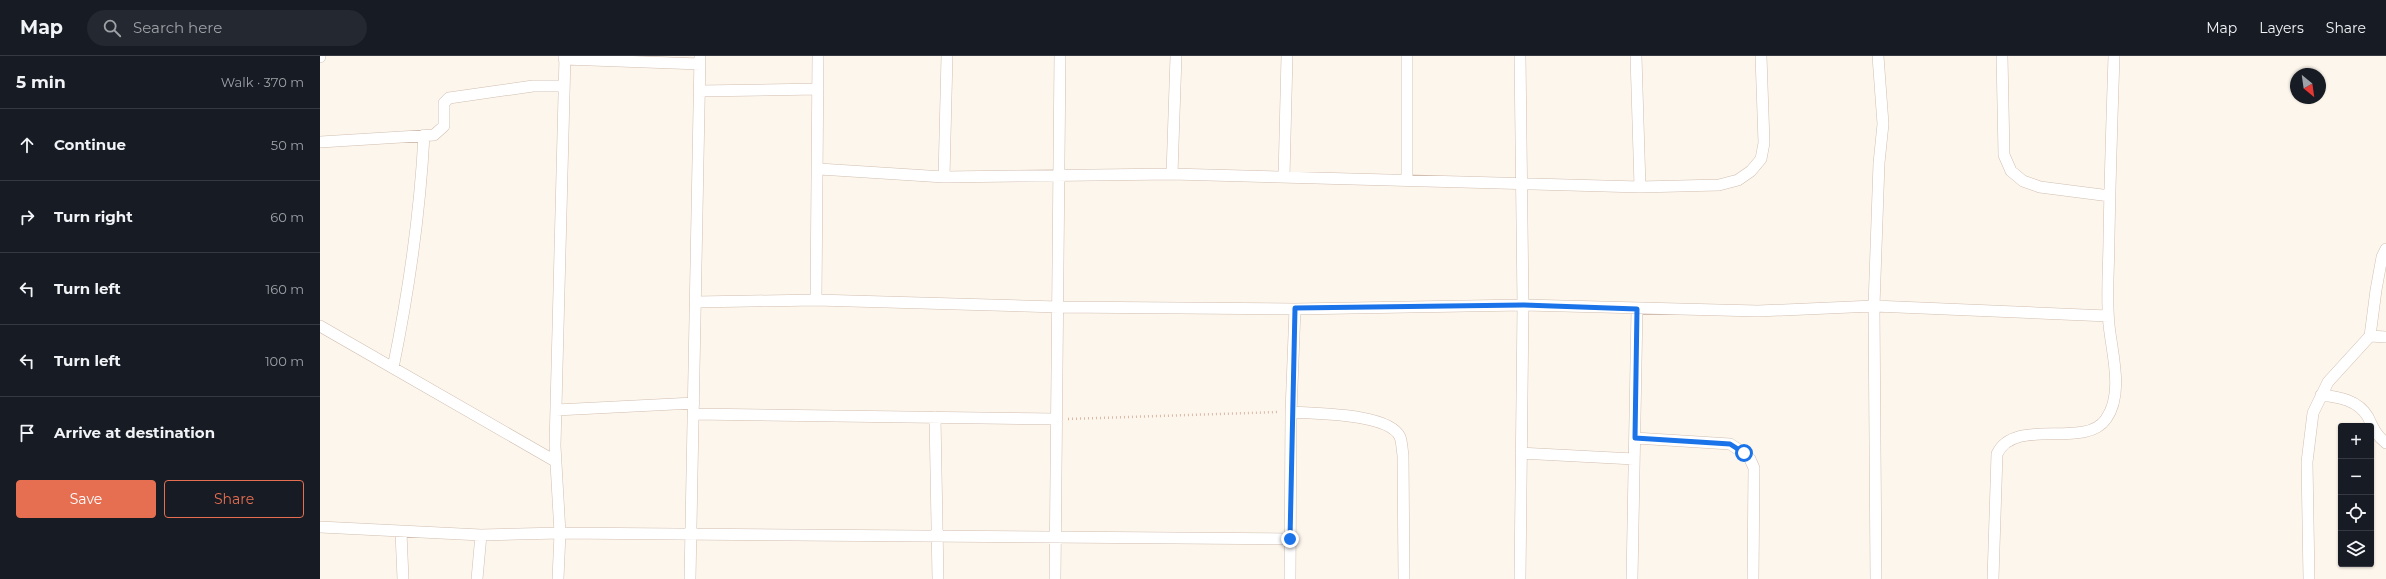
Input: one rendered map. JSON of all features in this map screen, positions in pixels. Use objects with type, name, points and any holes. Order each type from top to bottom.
[{"type":"street","points":[[816,300],[819,169],[818,56]]},
{"type":"street","points":[[944,177],[947,56]]},
{"type":"street","points":[[1055,579],[1060,56]]},
{"type":"street","points":[[1172,174],[1176,56]]},
{"type":"street","points":[[1284,177],[1287,56]]},
{"type":"street","points":[[1407,56],[1407,180]]},
{"type":"street","points":[[1520,56],[1523,305],[1520,579]]},
{"type":"street","points":[[1636,56],[1640,187]]},
{"type":"street","points":[[819,169],[944,177],[1172,174],[1640,187],[1719,185],[1738,180],[1751,171],[1761,159],[1764,143],[1761,56]]},
{"type":"street","points":[[1876,579],[1874,306],[1879,163],[1883,124],[1878,56]]},
{"type":"street","points":[[2002,56],[2004,155],[2011,171],[2023,181],[2040,187],[2110,196]]},
{"type":"street","points":[[1993,579],[1998,454],[2001,445],[2012,438],[2094,430],[2105,421],[2112,410],[2116,391],[2108,316],[2114,56]]},
{"type":"street","points":[[558,579],[560,533],[555,460],[564,57],[700,60],[694,409],[689,535],[690,579]]},
{"type":"street","points":[[320,142],[434,135],[444,126],[446,116],[444,103],[449,98],[533,86],[564,86]]},
{"type":"street","points":[[700,91],[818,89]]},
{"type":"street","points":[[392,368],[408,295],[421,198],[424,135]]},
{"type":"street","points":[[2309,579],[2307,462],[2313,413],[2321,395],[2336,372],[2370,336],[2382,257],[2386,249]]},
{"type":"street","points":[[696,302],[816,300],[1058,307],[1295,308],[1523,305],[1758,311],[1874,306],[2108,316]]},
{"type":"street","points":[[1290,579],[1291,412],[1295,308]]},
{"type":"street","points":[[1632,579],[1637,309]]},
{"type":"street","points":[[320,326],[555,460]]},
{"type":"street","points":[[2370,336],[2386,337]]},
{"type":"street","points":[[2321,395],[2342,398],[2357,404],[2368,418],[2376,435],[2386,443]]},
{"type":"street","points":[[556,410],[694,409],[935,417],[1057,419]]},
{"type":"street","points":[[1291,412],[1378,421],[1393,428],[1400,437],[1403,455],[1404,579]]},
{"type":"street","points":[[935,417],[938,579]]},
{"type":"street","points":[[1635,438],[1730,444],[1750,459],[1754,468],[1753,579]]},
{"type":"street","points":[[1521,453],[1634,459]]},
{"type":"street","points":[[320,527],[481,536],[560,533],[1290,539]]},
{"type":"street","points":[[401,532],[403,579]]},
{"type":"street","points":[[477,579],[481,536]]},
{"type":"path","points":[[1057,419],[1291,412]]},
{"type":"route","points":[[1290,539],[1291,412],[1295,308],[1523,305],[1637,309],[1635,438],[1730,444],[1744,453]]}]
